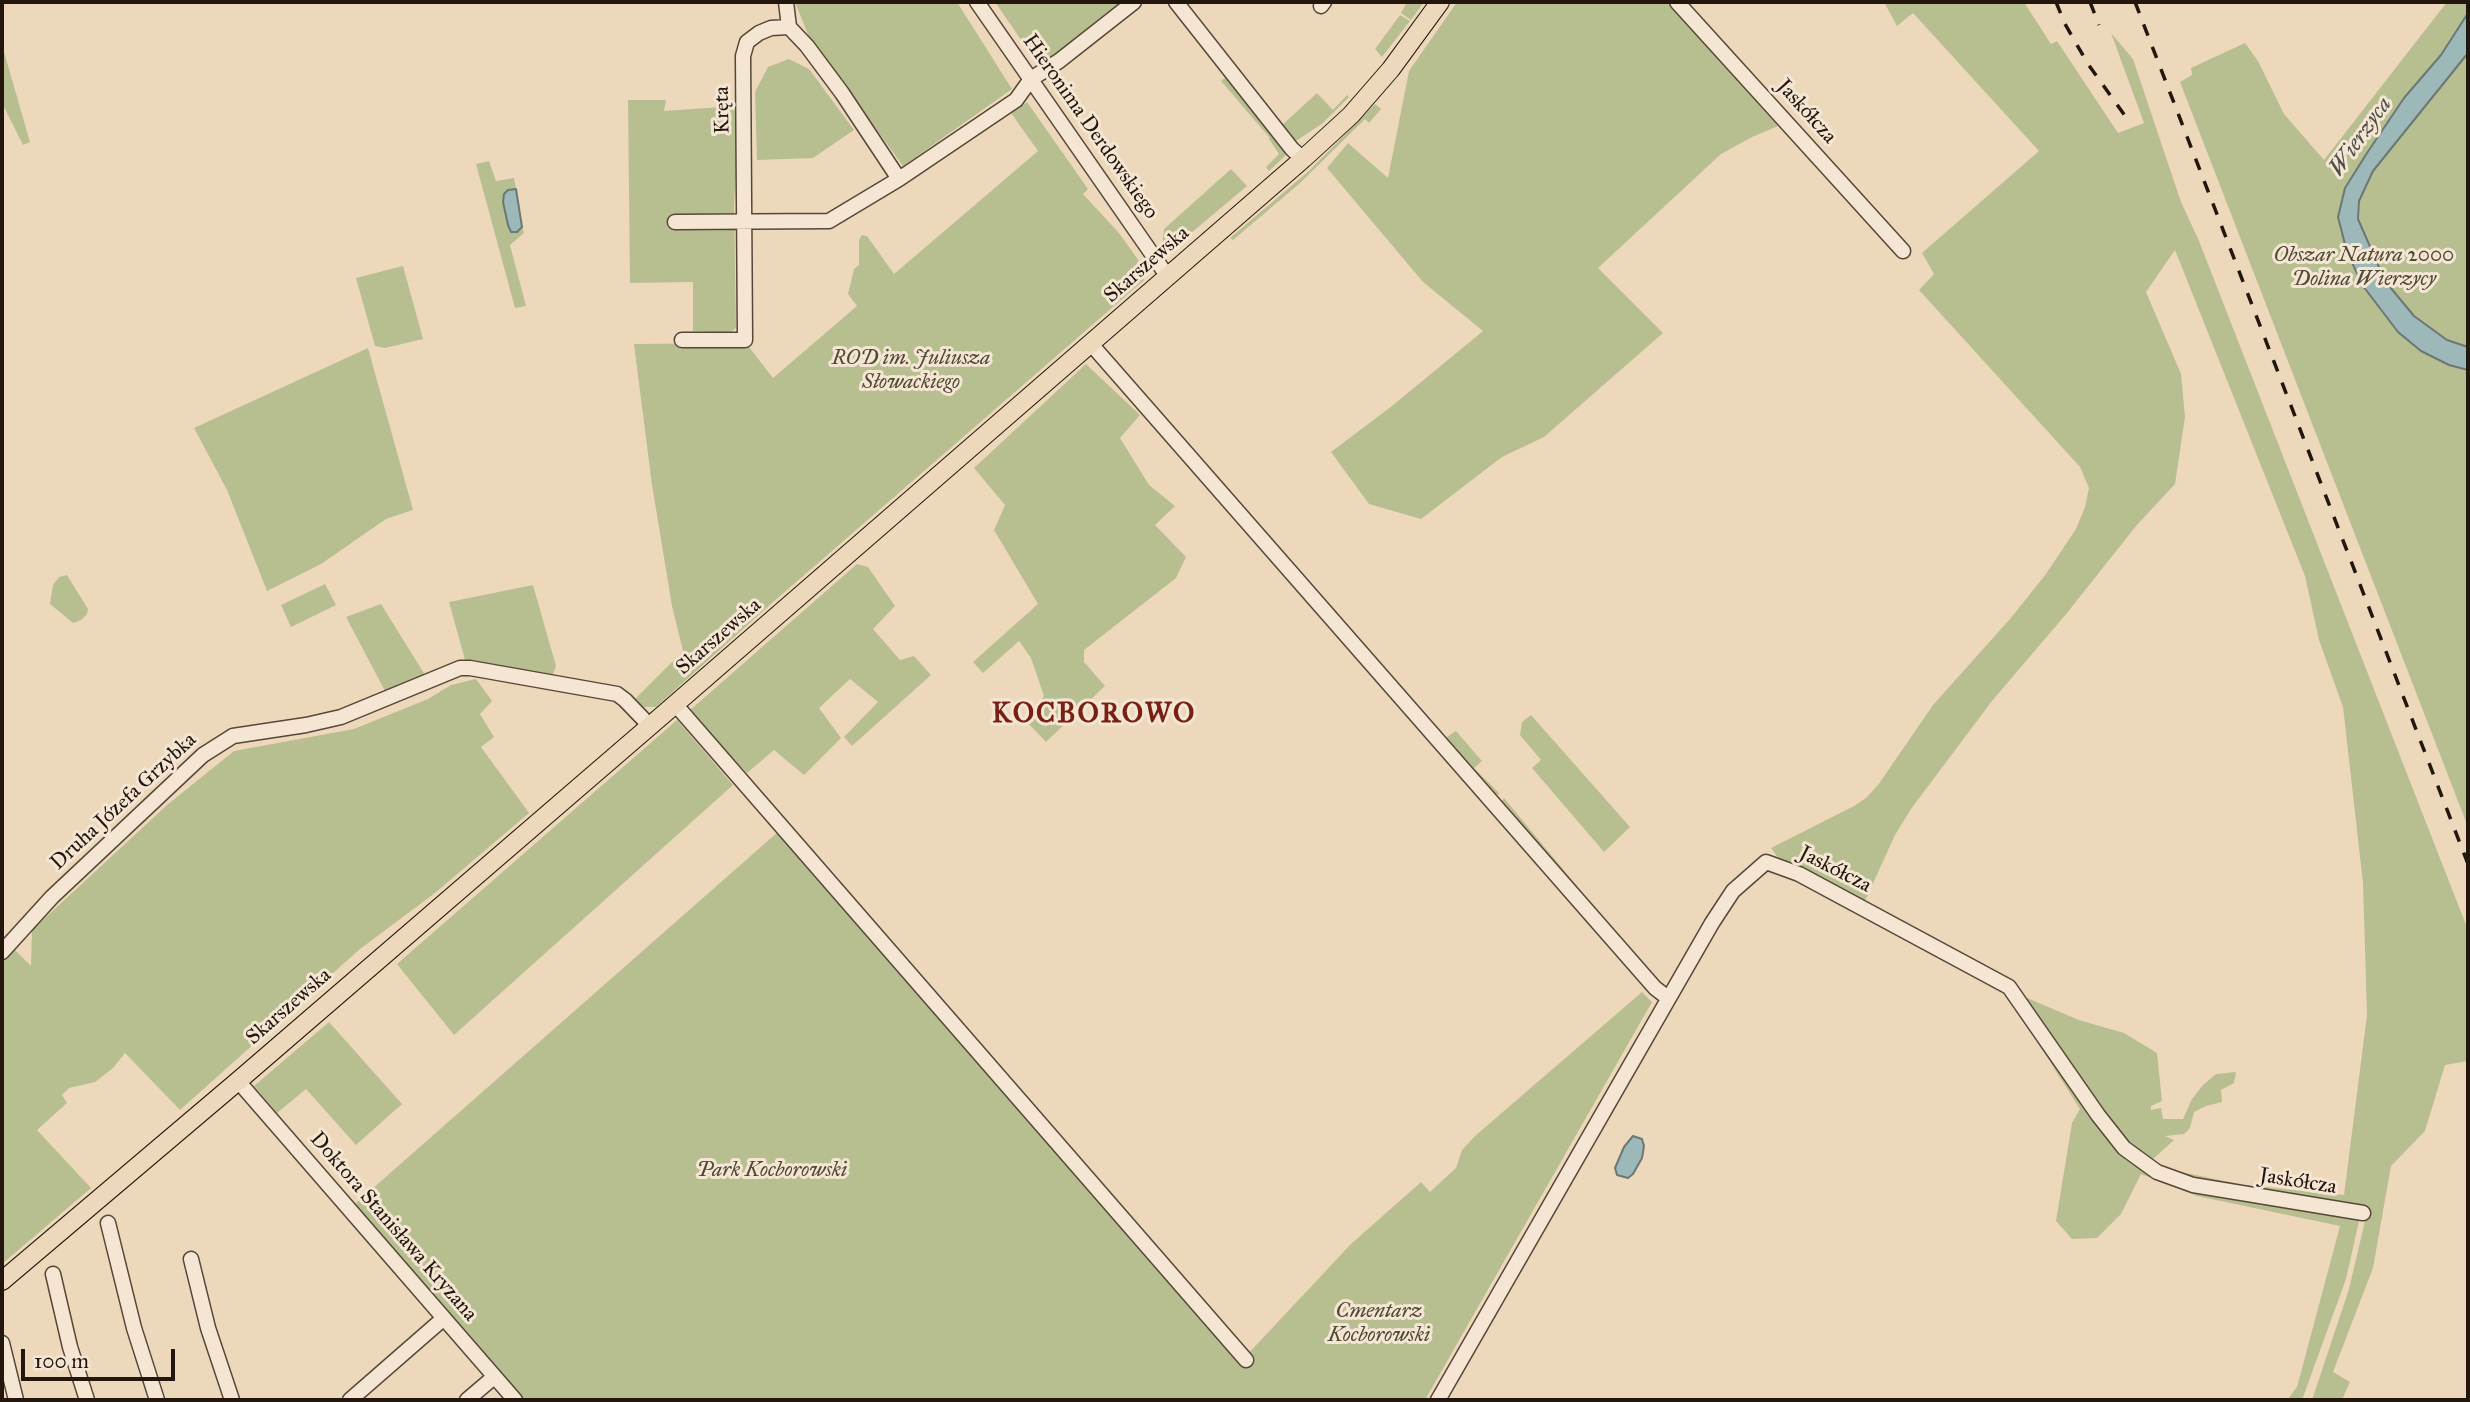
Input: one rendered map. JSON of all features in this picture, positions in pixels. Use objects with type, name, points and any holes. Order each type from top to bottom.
[{"type":"main road","name":"Skarszewska","points":[[2,1281],[650,726],[1303,159],[1351,115],[1391,69],[1440,2]]},
{"type":"street","points":[[786,2],[789,27],[807,46],[842,93],[899,179]]},
{"type":"street","name":"Hieronima Derdowskiego","points":[[977,2],[1168,277]]},
{"type":"street","points":[[674,222],[745,224],[829,221],[899,179],[1016,100],[1031,79],[1059,61],[1134,2]]},
{"type":"street","points":[[1176,2],[1292,149],[1303,159]]},
{"type":"street","name":"Jaskółcza","points":[[1677,2],[1903,251]]},
{"type":"street","name":"Kręta","points":[[682,340],[745,340],[743,56],[747,42],[759,33],[771,28],[789,27]]},
{"type":"street","points":[[1091,344],[1654,988],[1668,998]]},
{"type":"street","name":"Druha Józefa Grzybka","points":[[2,952],[52,897],[202,755],[233,736],[341,717],[451,672],[470,668],[617,695],[650,726]]},
{"type":"street","points":[[675,704],[1246,1360]]},
{"type":"street","name":"Jaskółcza","points":[[1438,1400],[1668,998],[1733,891],[1766,862],[1820,885],[2009,987],[2124,1148],[2157,1172],[2193,1185],[2363,1213]]},
{"type":"street","name":"Doktora Stanisława Kryzana","points":[[238,1081],[515,1400]]},
{"type":"street","points":[[108,1223],[134,1328],[157,1400]]},
{"type":"street","points":[[191,1259],[208,1328],[232,1400]]},
{"type":"street","points":[[53,1274],[86,1400]]},
{"type":"street","points":[[351,1400],[444,1318]]},
{"type":"street","points":[[2,1343],[16,1400]]},
{"type":"street","points":[[467,1400],[494,1377]]},
{"type":"green space","points":[[795,2],[957,2],[1012,89],[903,166],[809,37]]},
{"type":"green space","points":[[995,2],[1124,2],[1039,66]]},
{"type":"green space","points":[[1407,2],[1424,2],[1411,20],[1401,13]]},
{"type":"green space","points":[[1457,2],[1666,2],[1778,126],[1721,154],[1598,268],[1663,333],[1544,437],[1502,457],[1421,519],[1369,504],[1331,452],[1483,331],[1423,282],[1327,168],[1348,143],[1388,178],[1409,71]]},
{"type":"green space","points":[[1884,2],[2024,2],[2051,44],[2057,41],[2118,133],[2144,123],[2111,33],[2133,59],[2181,202],[2199,241],[2468,930],[2468,1061],[2445,1065],[2425,1131],[2391,1166],[2373,1268],[2333,1372],[2350,1382],[2342,1400],[2312,1400],[2349,1289],[2368,1208],[2239,1192],[2153,1168],[2127,1146],[2020,995],[2079,1020],[2124,1033],[2157,1053],[2162,1101],[2151,1106],[2151,1110],[2161,1108],[2163,1119],[2183,1119],[2192,1099],[2203,1085],[2216,1074],[2236,1072],[2234,1083],[2221,1090],[2222,1102],[2194,1112],[2190,1128],[2184,1134],[2165,1136],[2174,1140],[2151,1161],[2176,1171],[2244,1185],[2344,1195],[2367,1015],[2363,883],[2343,707],[2319,640],[2305,576],[2175,250],[2146,292],[2181,374],[2185,417],[2175,484],[2136,526],[1992,701],[1911,809],[1895,835],[1864,903],[1781,862],[1771,848],[1854,806],[1878,785],[1933,705],[2010,619],[2046,574],[2076,529],[2089,488],[2080,467],[1919,290],[1934,274],[1922,253],[2039,151],[1913,13],[1897,26]]},
{"type":"green space","name":"Obszar Natura 2000 Dolina Wierzycy","points":[[2447,2],[2468,2],[2468,827],[2180,82],[2192,75],[2191,68],[2245,43],[2258,61],[2284,114],[2324,160]]},
{"type":"green space","points":[[1400,15],[1410,21],[1382,57],[1375,49]]},
{"type":"green space","points":[[2,45],[30,142],[23,145],[2,103]]},
{"type":"green space","points":[[789,59],[809,69],[854,130],[813,158],[757,160],[755,92],[768,67]]},
{"type":"green space","points":[[1226,77],[1285,149],[1285,156],[1269,171],[1266,167],[1279,154],[1269,137],[1221,81]]},
{"type":"green space","points":[[1317,93],[1333,110],[1347,95],[1349,97],[1323,123],[1296,141],[1281,126]]},
{"type":"green space","points":[[628,100],[666,100],[664,111],[721,107],[737,111],[734,206],[736,328],[730,333],[693,331],[693,282],[630,283]]},
{"type":"green space","name":"ROD im. Juliusza Słowackiego","points":[[1027,102],[1088,189],[1083,194],[1119,233],[1139,261],[1144,280],[656,707],[638,707],[633,701],[683,651],[672,606],[652,485],[634,344],[746,343],[773,378],[857,306],[848,294],[854,269],[859,265],[859,240],[862,235],[867,236],[894,274],[1038,151],[1011,113]]},
{"type":"green space","points":[[1375,104],[1381,109],[1369,123],[1365,119],[1299,184],[1233,240],[1230,238],[1310,170]]},
{"type":"green space","points":[[489,161],[496,181],[514,178],[516,189],[508,190],[517,232],[522,227],[524,233],[510,245],[526,306],[515,308],[476,164]]},
{"type":"green space","points":[[1231,169],[1247,186],[1172,249],[1162,248],[1164,229]]},
{"type":"green space","points":[[403,266],[423,339],[385,348],[375,346],[356,278]]},
{"type":"green space","points":[[368,348],[413,510],[386,519],[321,564],[267,591],[227,490],[194,428]]},
{"type":"green space","points":[[1086,364],[1140,415],[1120,438],[1149,485],[1175,506],[1155,525],[1186,557],[1176,578],[1084,650],[1084,662],[1105,686],[1046,742],[1027,722],[1044,696],[1031,658],[1019,641],[983,673],[973,662],[1038,604],[994,530],[1005,505],[974,468]]},
{"type":"green space","points":[[857,564],[868,567],[895,606],[873,629],[900,660],[914,656],[931,675],[852,746],[844,737],[878,702],[850,679],[819,708],[841,738],[804,775],[774,750],[747,773],[689,711]]},
{"type":"green space","points":[[67,575],[88,609],[81,620],[73,623],[50,604],[53,585],[59,577]]},
{"type":"green space","points":[[325,584],[336,605],[291,627],[281,605]]},
{"type":"green space","points":[[533,585],[556,666],[552,677],[465,660],[449,602]]},
{"type":"green space","points":[[381,604],[425,675],[385,691],[346,617]]},
{"type":"green space","points":[[476,679],[492,701],[480,714],[494,737],[481,747],[529,813],[435,893],[360,949],[180,1110],[125,1053],[113,1068],[95,1082],[69,1088],[62,1095],[67,1103],[37,1130],[91,1188],[2,1264],[2,961],[14,949],[31,966],[32,930],[167,805],[234,751],[354,729],[428,699],[451,685]]},
{"type":"green space","points":[[1531,715],[1630,827],[1604,852],[1532,768],[1541,760],[1520,735],[1522,722]]},
{"type":"green space","points":[[677,720],[733,785],[454,1035],[397,964]]},
{"type":"green space","points":[[1456,731],[1482,761],[1474,768],[1500,794],[1492,795],[1446,740]]},
{"type":"green space","points":[[1504,798],[1581,891],[1576,891],[1500,804]]},
{"type":"green space","name":"Park Kocborowski","points":[[779,831],[1245,1357],[1351,1244],[1421,1182],[1430,1192],[1456,1168],[1462,1150],[1475,1136],[1642,992],[1652,1002],[1425,1400],[524,1400],[355,1204]]},
{"type":"green space","points":[[2006,993],[2085,1104],[2162,1178],[2355,1215],[2359,1221],[2346,1279],[2302,1400],[2287,1400],[2297,1387],[2340,1226],[2197,1196],[2141,1174],[2121,1214],[2097,1238],[2072,1239],[2056,1221],[2072,1123],[2080,1109]]},
{"type":"green space","points":[[329,1022],[402,1104],[356,1145],[306,1089],[277,1113],[254,1086]]},
{"type":"water","points":[[2468,13],[2468,53],[2373,171],[2359,201],[2358,219],[2385,281],[2414,316],[2447,340],[2468,347],[2468,370],[2449,365],[2421,351],[2398,332],[2363,286],[2347,252],[2338,217],[2345,188],[2367,153],[2404,98],[2441,55]]},
{"type":"water","points":[[516,189],[522,227],[517,232],[511,232],[503,202],[504,194],[508,190]]},
{"type":"water","points":[[1633,1136],[1642,1139],[1644,1146],[1642,1158],[1628,1178],[1617,1175],[1615,1168],[1624,1147]]},
{"type":"railway","points":[[2056,2],[2088,64],[2128,120]]},
{"type":"railway","points":[[2090,2],[2099,25]]},
{"type":"railway","points":[[2135,2],[2468,864]]},
{"type":"district","name":"KOCBOROWO","points":[[1094,715]]},
{"type":"water label","name":"Wierzyca","points":[[2361,137]]},
{"type":"park label","name":"Cmentarz Kocborowski","points":[[1379,1324]]}]
